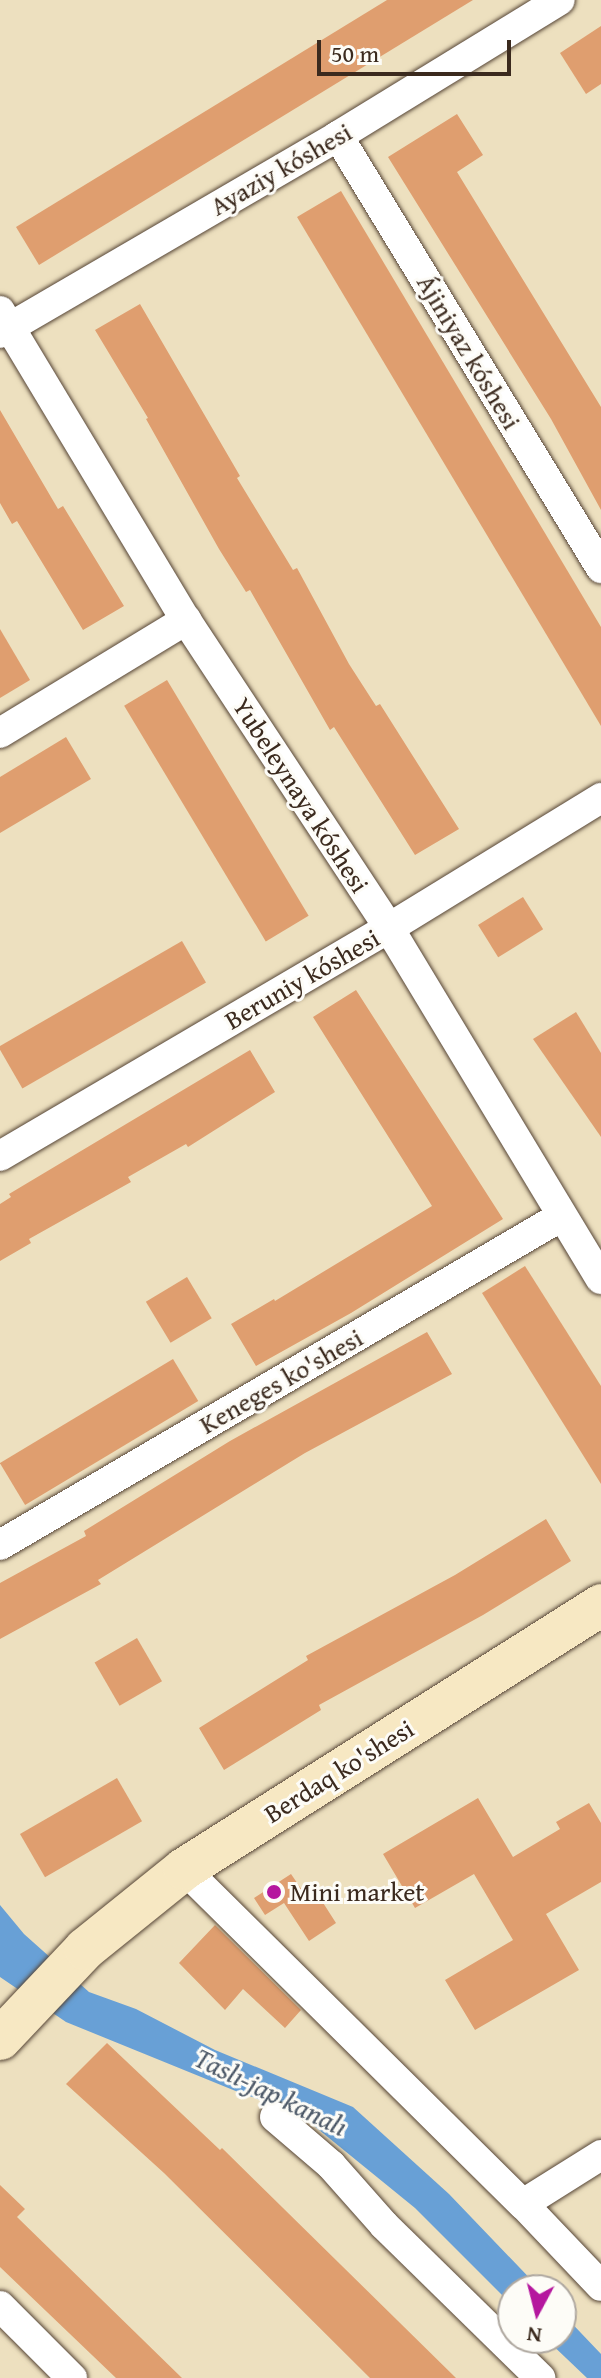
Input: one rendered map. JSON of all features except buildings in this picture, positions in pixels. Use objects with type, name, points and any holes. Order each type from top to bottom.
[{"type":"street","name":"Ayaziy kóshesi","points":[[3,324],[338,136],[560,0]]},
{"type":"street","name":"Ájiniyaz kóshesi","points":[[338,136],[601,568]]},
{"type":"street","name":"Yubeleynaya kóshesi","points":[[3,324],[186,620],[389,928],[601,1279]]},
{"type":"street","points":[[0,733],[186,620]]},
{"type":"street","name":"Beruniy kóshesi","points":[[0,1156],[389,928],[601,798]]},
{"type":"street","name":"Keneges ko'shesi","points":[[0,1545],[562,1216]]},
{"type":"street","name":"Berdaq ko'shesi","points":[[0,2039],[85,1949],[184,1869],[601,1605]]},
{"type":"street","points":[[184,1869],[523,2204],[601,2286]]},
{"type":"street","points":[[275,2117],[331,2165],[384,2225],[540,2378]]},
{"type":"street","points":[[523,2204],[601,2155]]},
{"type":"street","points":[[0,2306],[72,2378]]},
{"type":"water","name":"Taslı-jap kanalı","points":[[0,1905],[24,1934],[89,1992],[136,2009],[215,2050],[353,2107],[449,2194],[526,2274],[497,2274],[497,2290],[415,2208],[297,2112],[243,2094],[66,2022],[0,1977]]},
{"type":"water","points":[[577,2329],[601,2354],[601,2378],[587,2378],[562,2354],[577,2354]]},
{"type":"place","name":"Mini market","points":[[274,1892]]}]
